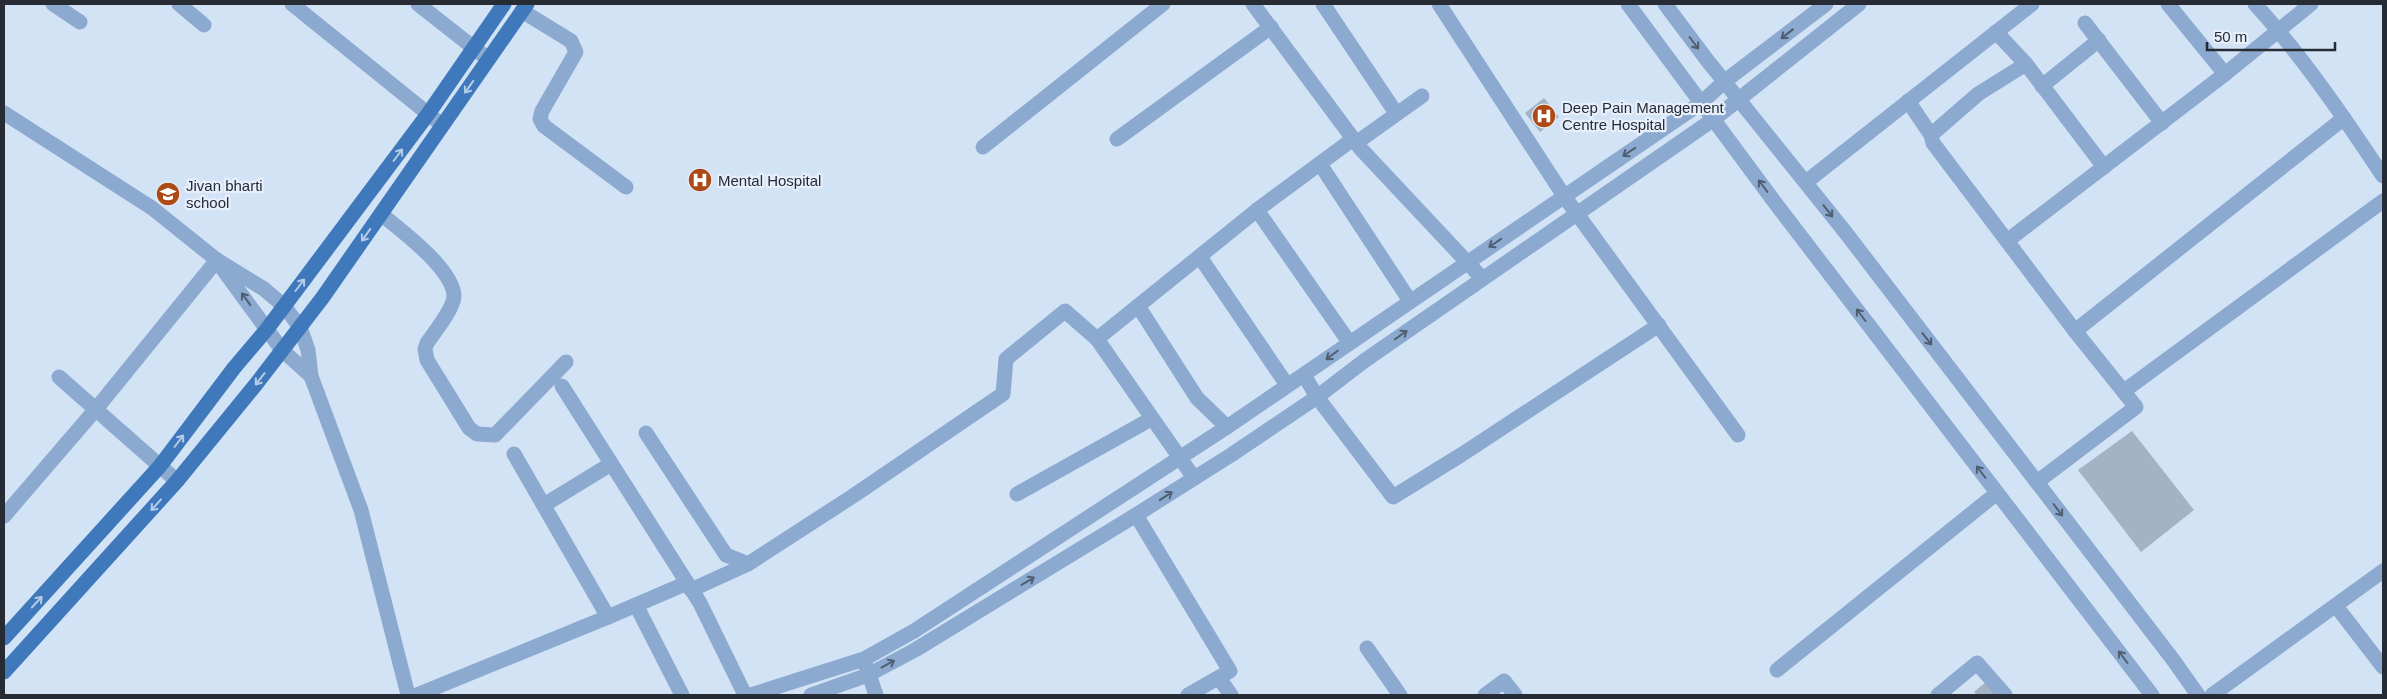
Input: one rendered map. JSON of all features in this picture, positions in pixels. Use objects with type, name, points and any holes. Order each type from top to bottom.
[{"type":"main road","points":[[4,638],[160,466],[234,368],[267,329],[428,114],[504,4]]},
{"type":"main road","points":[[4,672],[177,481],[282,350],[381,214],[525,7]]},
{"type":"street","points":[[53,4],[80,22]]},
{"type":"street","points":[[179,4],[204,25]]},
{"type":"street","points":[[292,4],[442,125]]},
{"type":"street","points":[[418,4],[488,59]]},
{"type":"street","points":[[983,147],[1163,4]]},
{"type":"street","points":[[1253,4],[1354,141],[1482,278]]},
{"type":"street","points":[[1323,4],[1396,113]]},
{"type":"street","points":[[1439,4],[1564,196],[1738,435]]},
{"type":"street","points":[[1628,4],[2152,695]]},
{"type":"street","points":[[1665,4],[1806,182],[2198,695]]},
{"type":"street","points":[[811,695],[868,676],[946,631],[1136,515],[1317,397],[1364,361],[1482,278],[1714,119],[1859,4]]},
{"type":"street","points":[[2168,4],[2225,74]]},
{"type":"street","points":[[2255,4],[2278,30],[2344,118],[2383,176]]},
{"type":"street","points":[[2008,241],[2225,74],[2311,4]]},
{"type":"street","points":[[751,695],[864,659],[914,631],[1227,427],[1701,102],[1820,5]]},
{"type":"street","points":[[1806,182],[1996,32],[2026,5]]},
{"type":"street","points":[[525,7],[571,41],[576,52],[542,111],[540,120],[544,126],[626,187]]},
{"type":"street","points":[[2085,23],[2162,123]]},
{"type":"street","points":[[1117,139],[1271,27]]},
{"type":"street","points":[[1996,32],[2026,64],[2104,167]]},
{"type":"street","points":[[2042,86],[2099,40]]},
{"type":"street","points":[[1931,135],[1978,94],[2026,64]]},
{"type":"street","points":[[1097,339],[1257,210],[1320,164],[1422,96]]},
{"type":"street","points":[[1908,102],[1931,135],[1933,143],[2075,331],[2136,407],[2037,482]]},
{"type":"street","points":[[4,114],[152,208],[216,260],[264,289],[284,306],[300,327],[308,350],[311,376],[360,510],[408,695]]},
{"type":"street","points":[[2075,331],[2344,118]]},
{"type":"street","points":[[1320,164],[1410,301]]},
{"type":"street","points":[[2124,391],[2383,201]]},
{"type":"street","points":[[1257,210],[1349,342]]},
{"type":"street","points":[[381,214],[429,254],[448,281],[454,296],[451,306],[425,349],[427,360],[469,428],[477,434],[495,434],[566,362]]},
{"type":"street","points":[[1200,257],[1287,385]]},
{"type":"street","points":[[216,260],[282,350],[311,376]]},
{"type":"street","points":[[4,516],[96,409],[216,260]]},
{"type":"street","points":[[1138,306],[1197,398],[1227,427]]},
{"type":"street","points":[[417,695],[636,605],[748,564],[853,496],[1003,394],[1006,359],[1065,311],[1097,339],[1194,478]]},
{"type":"street","points":[[1304,375],[1317,397],[1393,497],[1469,450],[1659,325]]},
{"type":"street","points":[[59,377],[177,481]]},
{"type":"street","points":[[562,386],[700,603],[744,695]]},
{"type":"street","points":[[1017,494],[1151,419]]},
{"type":"street","points":[[646,432],[726,554],[748,564]]},
{"type":"street","points":[[514,454],[608,617]]},
{"type":"street","points":[[544,505],[611,464]]},
{"type":"street","points":[[1777,670],[1997,493]]},
{"type":"street","points":[[1136,515],[1230,671],[1188,695]]},
{"type":"street","points":[[2212,695],[2383,572]]},
{"type":"street","points":[[636,605],[682,695]]},
{"type":"street","points":[[2336,606],[2383,667]]},
{"type":"street","points":[[1367,648],[1400,695]]},
{"type":"street","points":[[864,659],[868,676],[876,695]]},
{"type":"street","points":[[1938,695],[1977,663],[2005,695]]},
{"type":"street","points":[[1219,678],[1231,695]]},
{"type":"street","points":[[1485,695],[1504,681],[1515,695]]},
{"type":"building","points":[[1544,98],[1559,117],[1540,132],[1525,113]]},
{"type":"building","points":[[2132,431],[2194,510],[2141,552],[2078,470]]},
{"type":"building","points":[[1992,677],[2007,695],[1977,695],[1974,692]]},
{"type":"place","name":"Deep Pain Management Centre Hospital","points":[[1544,116]]},
{"type":"place","name":"Mental Hospital","points":[[700,180]]},
{"type":"place","name":"Jivan bharti school","points":[[168,194]]}]
